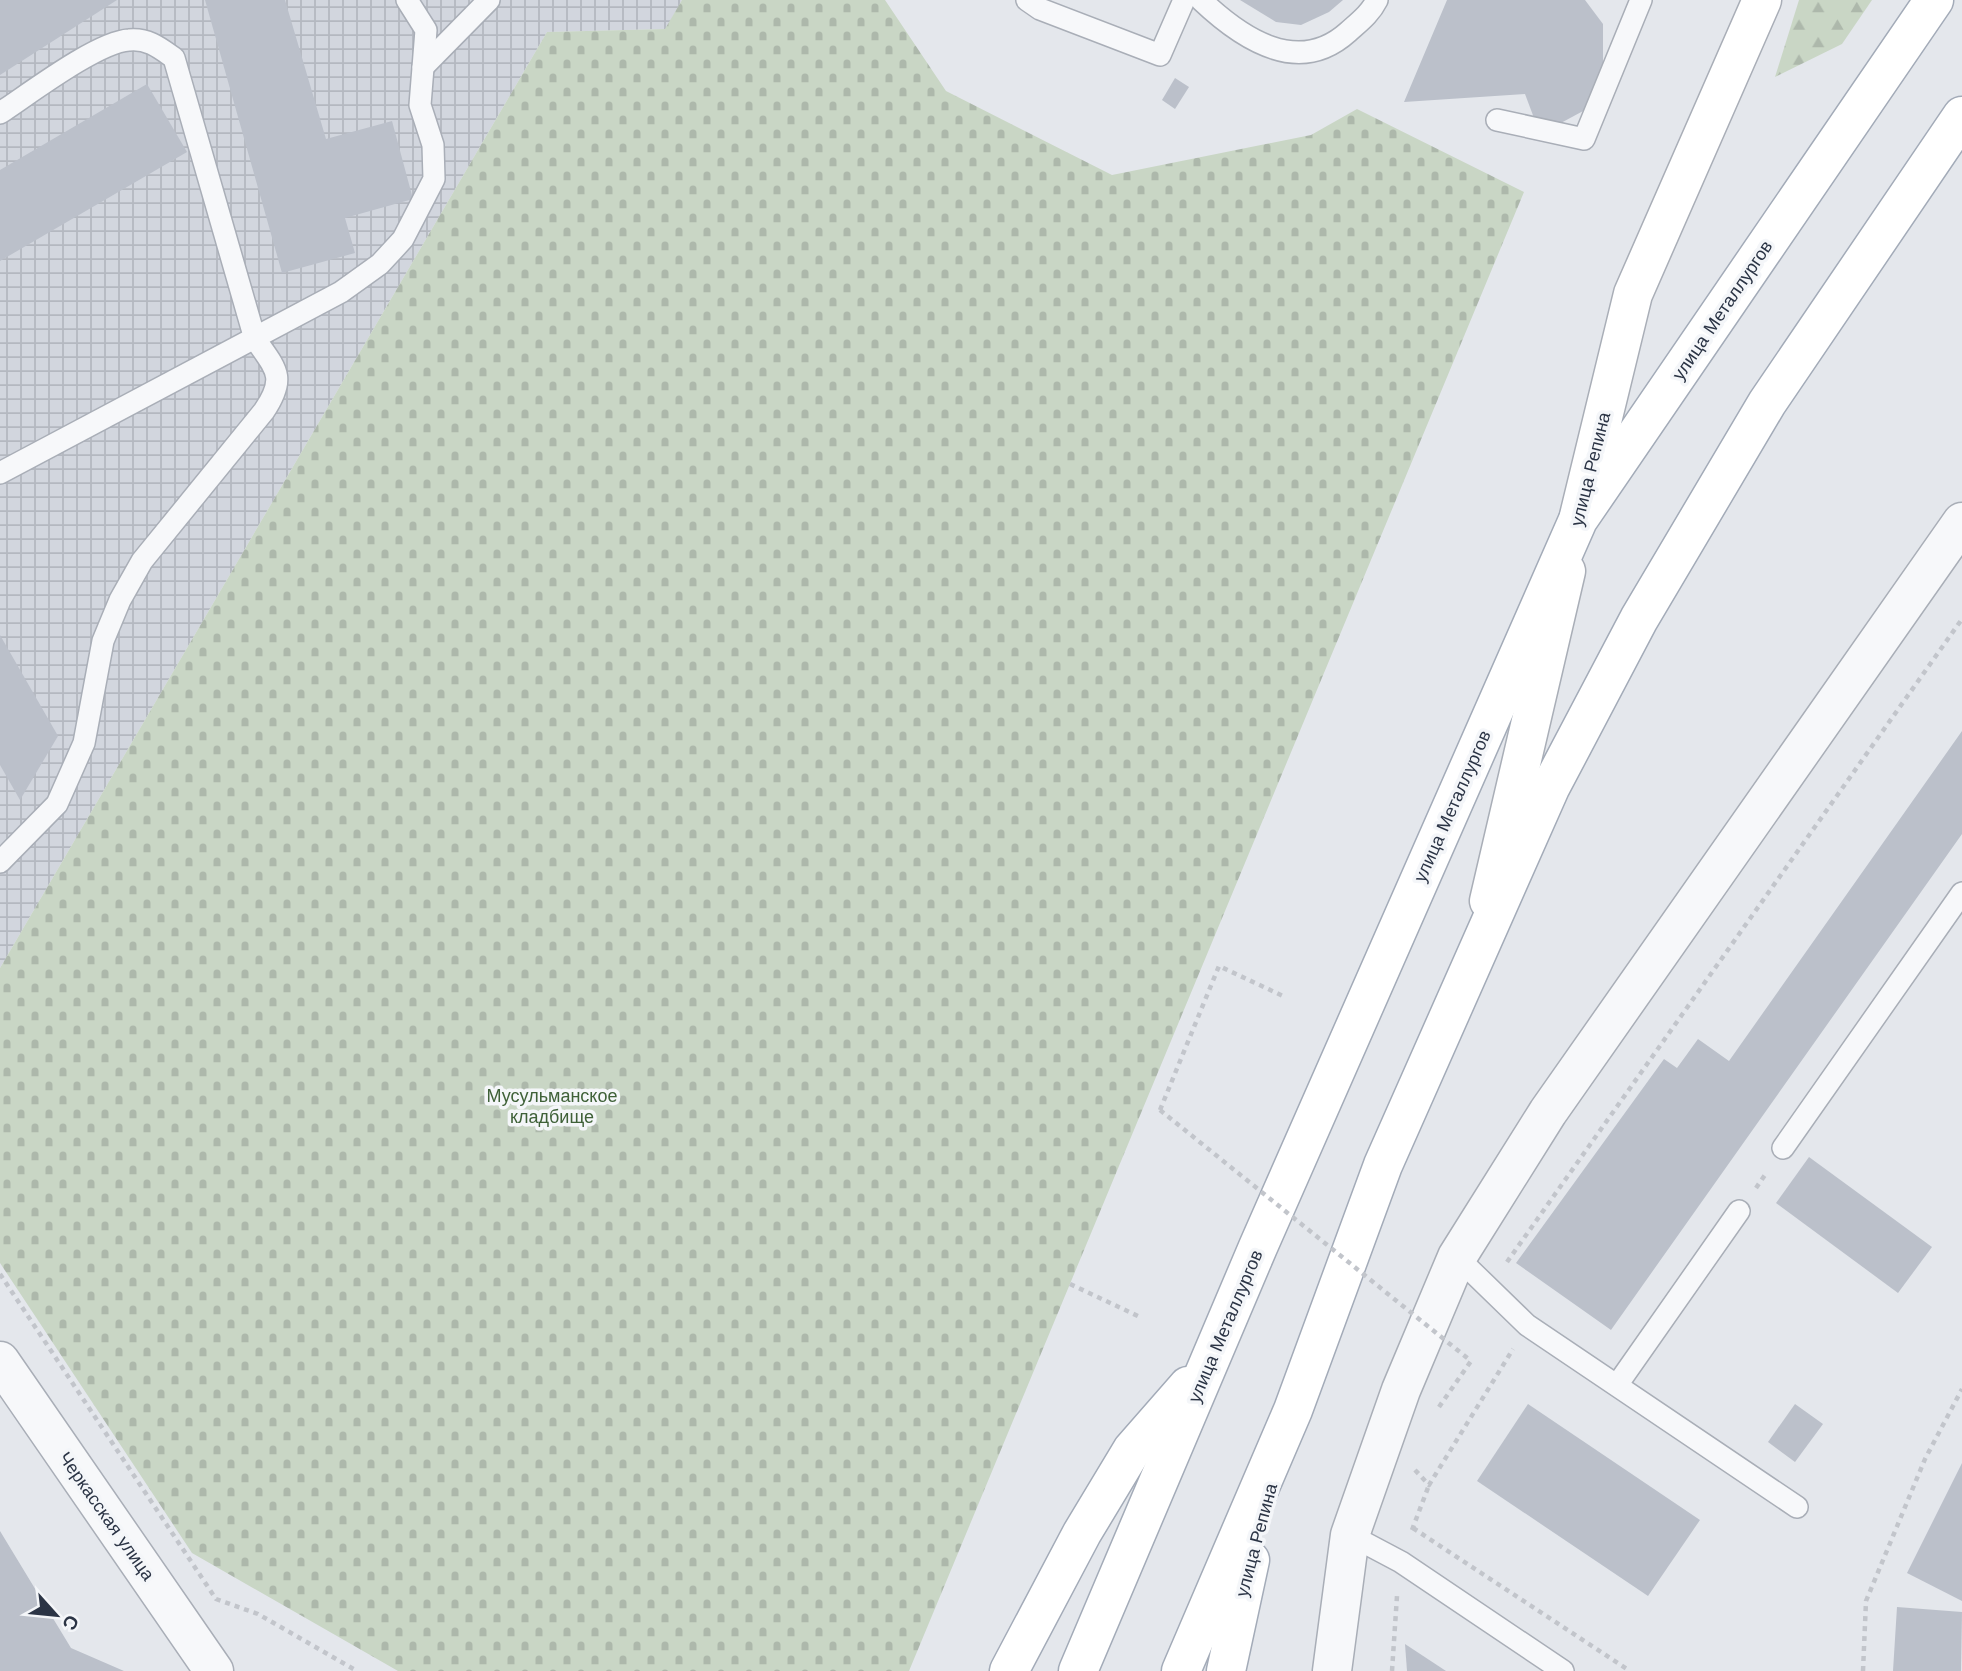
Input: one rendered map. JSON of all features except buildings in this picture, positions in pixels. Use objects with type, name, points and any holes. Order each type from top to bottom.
[{"type":"main road","name":"улица Репина","points":[[1476,958],[1633,294],[1762,0]]},
{"type":"main road","name":"улица Металлургов","points":[[1078,1671],[1578,520],[1934,0]]},
{"type":"main road","points":[[1181,1671],[1293,1410],[1383,1165],[1550,788],[1639,619],[1767,403],[1962,116]]},
{"type":"main road","points":[[1009,1671],[1082,1533],[1132,1450],[1211,1361]]},
{"type":"main road","name":"улица Репина","points":[[1226,1671],[1241,1588],[1293,1410]]},
{"type":"street","points":[[1332,1671],[1350,1535],[1401,1390],[1457,1257],[1548,1112],[1962,522]]},
{"type":"street","name":"Черкасская улица","points":[[0,1361],[214,1671]]},
{"type":"lane","points":[[0,473],[341,292],[380,264],[402,239],[434,179],[433,145],[420,105],[426,30],[407,0]]},
{"type":"lane","points":[[423,67],[489,0]]},
{"type":"lane","points":[[1027,0],[1040,9],[1160,55],[1184,0]]},
{"type":"lane","points":[[1201,0],[1245,36],[1273,50],[1305,54],[1339,40],[1371,11],[1377,0]]},
{"type":"lane","points":[[1497,120],[1584,139],[1641,0]]},
{"type":"lane","points":[[0,113],[96,52],[129,40],[153,43],[174,58],[255,339],[275,368],[278,378],[276,393],[137,570],[120,600],[103,641],[84,743],[57,804],[0,862]]},
{"type":"lane","points":[[1783,1149],[1962,893]]},
{"type":"lane","points":[[1617,1385],[1739,1211]]},
{"type":"lane","points":[[1457,1257],[1527,1325],[1797,1507]]},
{"type":"lane","points":[[1350,1535],[1401,1562],[1563,1671]]},
{"type":"path","points":[[1503,1268],[1962,618]]},
{"type":"path","points":[[1283,996],[1219,966],[1160,1110],[1471,1361]]},
{"type":"path","points":[[1739,1211],[1783,1149]]},
{"type":"path","points":[[0,1274],[216,1599],[258,1614],[357,1671]]},
{"type":"path","points":[[1070,1283],[1140,1317]]},
{"type":"path","points":[[1412,1466],[1429,1485],[1527,1325]]},
{"type":"path","points":[[1863,1671],[1866,1601],[1925,1459],[1962,1389]]},
{"type":"path","points":[[1413,1528],[1630,1671]]},
{"type":"shaded area","points":[[0,0],[682,0],[666,29],[547,32],[0,968]]},
{"type":"green space","name":"Мусульманское кладбище","points":[[682,0],[885,0],[946,91],[1112,175],[1311,135],[1357,109],[1524,192],[909,1671],[398,1671],[192,1553],[0,1263],[0,968],[547,32],[665,29]]},
{"type":"green space","points":[[1799,0],[1872,0],[1842,44],[1775,77]]}]
